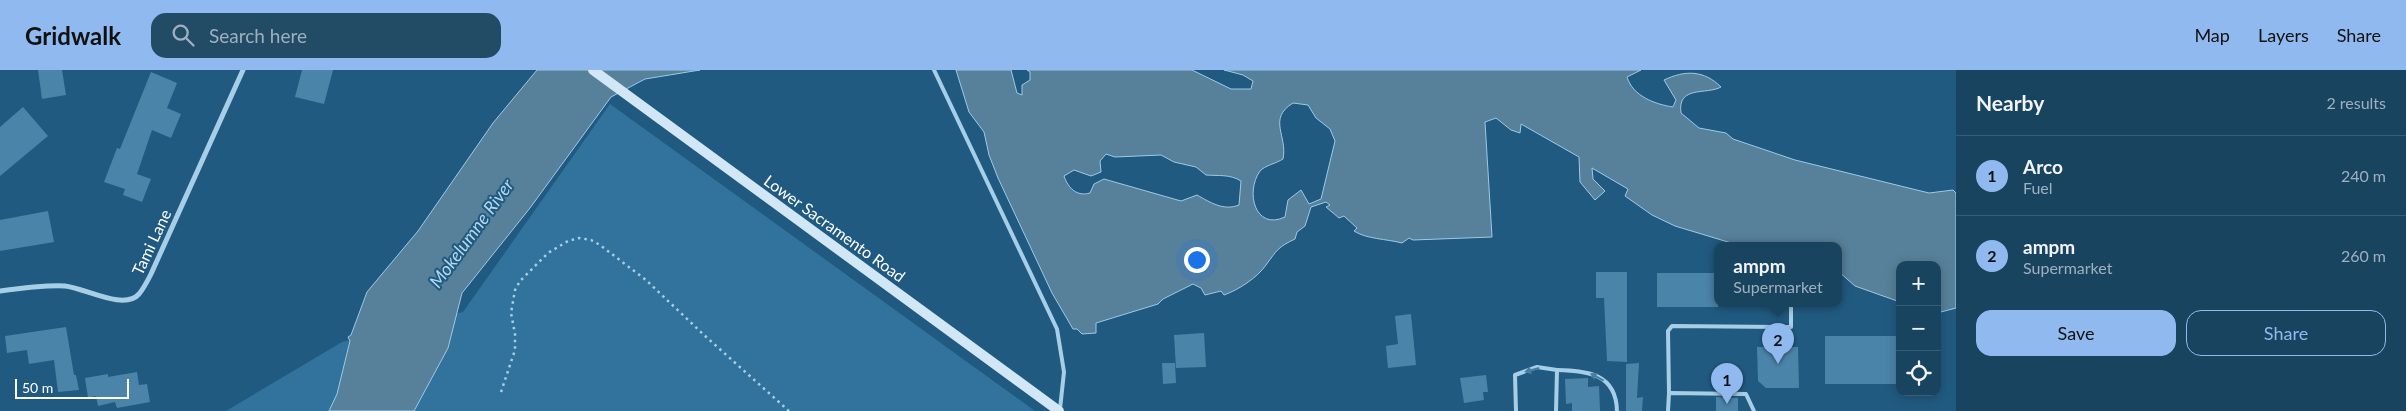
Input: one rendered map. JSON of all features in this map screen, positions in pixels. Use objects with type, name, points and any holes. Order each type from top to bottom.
[{"type":"main road","name":"Lower Sacramento Road","points":[[593,70],[1060,411]]},
{"type":"street","name":"Tami Lane","points":[[0,291],[67,286],[118,300],[139,295],[151,274],[243,70]]},
{"type":"lane","points":[[934,70],[1057,329],[1064,372],[1060,411]]},
{"type":"lane","points":[[1668,411],[1668,331],[1672,326],[1791,327],[1791,307]]},
{"type":"lane","points":[[1516,411],[1515,375],[1537,367],[1576,371],[1600,377],[1615,392],[1617,411]]},
{"type":"lane","points":[[1556,411],[1557,370]]},
{"type":"lane","points":[[1668,393],[1746,394],[1754,411]]},
{"type":"path","points":[[501,392],[515,350],[515,334],[511,313],[515,290],[533,266],[548,253],[568,241],[580,238],[591,240],[600,245],[646,280],[789,411]]},
{"type":"shaded area","points":[[610,104],[1035,411],[226,411],[342,342],[463,312]]},
{"type":"water","name":"Mokelumne River","points":[[537,70],[700,70],[645,79],[611,97],[530,208],[462,293],[448,348],[414,411],[329,411],[337,394],[350,341],[348,337],[351,335],[367,292],[418,231],[493,123]]},
{"type":"water","points":[[956,70],[1011,70],[1017,93],[1022,95],[1022,85],[1030,80],[1030,72],[1027,70],[1192,70],[1231,89],[1251,89],[1253,81],[1243,75],[1224,70],[1641,70],[1627,77],[1634,89],[1645,98],[1673,107],[1676,100],[1664,80],[1679,74],[1694,73],[1708,77],[1721,87],[1694,92],[1684,98],[1681,104],[1681,113],[1699,128],[1726,133],[1733,139],[1795,160],[1929,193],[1953,190],[1956,193],[1956,308],[1941,312],[1941,261],[1896,261],[1896,301],[1855,286],[1842,275],[1842,242],[1728,242],[1675,226],[1652,215],[1625,196],[1628,189],[1592,168],[1593,179],[1605,191],[1595,200],[1580,182],[1579,157],[1521,124],[1520,133],[1511,130],[1496,118],[1485,122],[1492,237],[1413,240],[1409,238],[1402,243],[1371,237],[1354,231],[1357,228],[1344,216],[1339,218],[1326,207],[1330,205],[1326,202],[1311,207],[1305,226],[1297,232],[1295,239],[1281,247],[1258,274],[1235,290],[1224,295],[1221,291],[1205,295],[1201,288],[1193,284],[1163,299],[1158,304],[1096,323],[1096,333],[1082,334],[1077,329],[1073,329],[1052,293],[989,155],[984,132],[969,112]],"holes":[[[1293,103],[1308,105],[1316,118],[1330,129],[1335,141],[1321,199],[1309,204],[1301,190],[1288,200],[1285,217],[1275,220],[1266,219],[1256,207],[1253,189],[1260,171],[1283,159],[1284,151],[1280,128],[1281,115]],[[1106,154],[1115,157],[1161,155],[1174,162],[1196,167],[1206,175],[1233,177],[1241,181],[1239,205],[1223,207],[1197,195],[1181,201],[1104,179],[1094,184],[1090,193],[1081,194],[1071,188],[1064,176],[1074,170],[1091,176],[1101,172],[1100,161]]]},
{"type":"building","points":[[38,70],[62,70],[66,95],[42,99]]},
{"type":"building","points":[[302,70],[333,70],[324,104],[295,97]]},
{"type":"building","points":[[151,72],[177,83],[167,108],[181,114],[171,138],[152,130],[137,174],[151,179],[142,202],[123,195],[125,189],[104,182],[117,148],[120,149]]},
{"type":"building","points":[[23,107],[48,136],[0,176],[0,127]]},
{"type":"building","points":[[48,211],[54,242],[0,251],[0,220]]},
{"type":"building","points":[[1596,272],[1627,272],[1627,362],[1607,361],[1604,298],[1596,298]]},
{"type":"building","points":[[1657,273],[1714,273],[1714,307],[1657,307]]},
{"type":"building","points":[[1411,314],[1416,365],[1388,368],[1386,346],[1398,344],[1395,316]]},
{"type":"building","points":[[66,327],[74,375],[76,375],[79,390],[58,392],[54,360],[29,364],[27,350],[7,353],[5,336]]},
{"type":"building","points":[[1204,333],[1206,367],[1176,368],[1174,335]]},
{"type":"building","points":[[1825,336],[1896,336],[1896,384],[1825,384]]},
{"type":"building","points":[[1757,347],[1798,347],[1799,388],[1766,388],[1758,381]]},
{"type":"building","points":[[1162,363],[1175,363],[1176,383],[1163,384]]},
{"type":"building","points":[[1639,363],[1637,398],[1643,397],[1642,411],[1626,411],[1626,364]]},
{"type":"building","points":[[137,372],[139,385],[147,384],[150,402],[117,408],[115,402],[98,406],[96,396],[88,398],[85,378],[108,374],[108,377]]},
{"type":"building","points":[[1486,375],[1488,392],[1483,392],[1484,400],[1464,403],[1460,378]]},
{"type":"building","points":[[1588,378],[1588,387],[1599,386],[1600,411],[1572,411],[1572,403],[1566,404],[1565,379]]},
{"type":"building","points":[[1716,397],[1738,398],[1738,411],[1716,411]]},
{"type":"place","name":"ampm","points":[[1778,364]]},
{"type":"place","name":"Arco","points":[[1727,404]]}]
